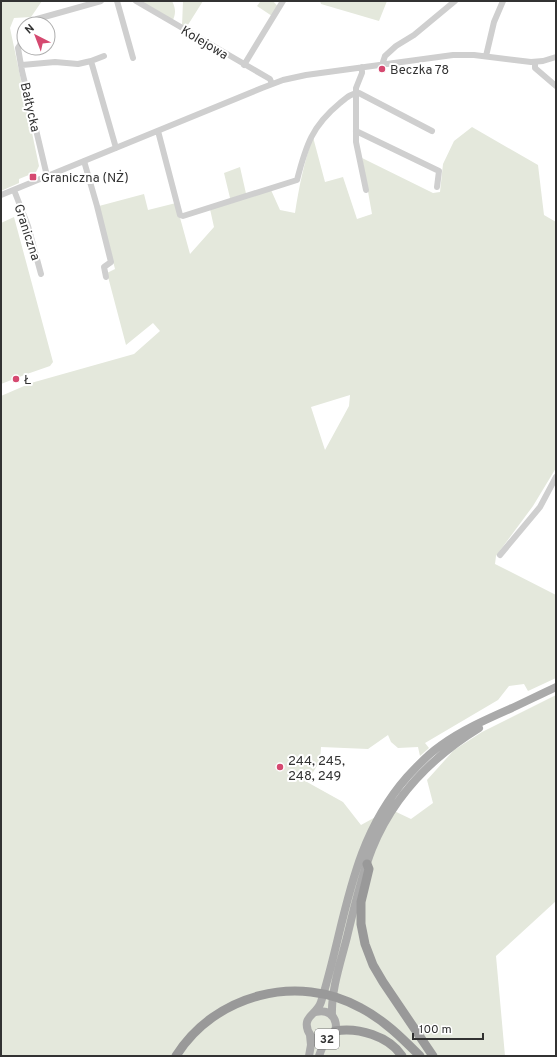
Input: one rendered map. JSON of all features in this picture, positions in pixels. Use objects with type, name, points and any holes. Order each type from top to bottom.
[{"type":"highway","points":[[367,864],[369,869],[361,902],[361,924],[365,944],[373,966],[382,982],[433,1056]]},
{"type":"highway","points":[[176,1056],[188,1040],[205,1023],[222,1011],[239,1003],[269,993],[310,991],[327,994],[345,1000],[361,1008],[382,1021],[420,1056]]},
{"type":"highway","points":[[335,1031],[346,1030],[376,1036],[390,1042],[402,1056]]},
{"type":"main road","points":[[316,1012],[325,991],[349,891],[359,860],[371,832],[389,800],[415,768],[439,746],[466,729],[556,687]]},
{"type":"main road","points":[[332,1015],[332,1003],[356,900],[367,864],[378,836],[392,812],[400,799],[437,758],[452,746],[512,708]]},
{"type":"main road","name":"32","points":[[319,1056],[325,1040],[333,1035],[335,1031],[336,1022],[332,1015],[326,1011],[316,1012],[310,1016],[307,1022],[307,1029],[310,1035],[316,1039],[325,1040]]},
{"type":"main road","points":[[309,1056],[311,1045],[310,1035]]},
{"type":"street","points":[[54,16],[102,1]]},
{"type":"street","points":[[117,1],[132,58]]},
{"type":"street","name":"Kolejowa","points":[[136,1],[270,80],[272,84]]},
{"type":"street","points":[[244,65],[283,1]]},
{"type":"street","points":[[383,64],[382,62],[385,56],[396,46],[414,35],[455,1]]},
{"type":"street","points":[[486,56],[494,22],[503,1]]},
{"type":"street","points":[[1,195],[272,84],[294,78],[453,55],[486,56],[535,62],[556,57]]},
{"type":"street","name":"Bałtycka","points":[[20,56],[47,176]]},
{"type":"street","points":[[22,65],[55,62],[78,64],[104,56]]},
{"type":"street","points":[[91,61],[116,148]]},
{"type":"street","points":[[535,62],[535,68],[556,86]]},
{"type":"street","points":[[362,67],[362,73],[358,79],[356,93],[356,131],[357,145],[366,190]]},
{"type":"street","points":[[158,131],[180,215],[182,216],[297,180],[308,144],[320,122],[327,114],[352,93],[359,93],[432,131]]},
{"type":"street","points":[[356,131],[439,170],[437,187]]},
{"type":"street","points":[[84,161],[111,262],[104,267],[106,277]]},
{"type":"street","name":"Graniczna","points":[[14,190],[28,226],[41,274]]},
{"type":"street","points":[[500,555],[537,512],[556,477]]},
{"type":"shaded area","points":[[1,1],[42,1],[32,16],[16,16],[10,28],[39,166],[36,172],[19,179],[19,183],[1,191]]},
{"type":"shaded area","points":[[138,1],[172,1],[175,12],[172,22]]},
{"type":"shaded area","points":[[183,1],[203,1],[186,28],[182,26]]},
{"type":"shaded area","points":[[259,1],[273,1],[280,9],[275,18],[257,6],[260,2]]},
{"type":"shaded area","points":[[320,1],[387,1],[379,21],[321,4]]},
{"type":"shaded area","points":[[472,127],[538,165],[544,215],[556,222],[556,468],[533,506],[496,556],[495,564],[556,595],[556,678],[528,691],[524,684],[509,686],[498,700],[425,743],[429,748],[420,756],[418,747],[398,748],[391,742],[388,735],[368,749],[321,747],[320,761],[307,782],[343,802],[361,825],[390,809],[411,819],[433,803],[427,780],[454,750],[482,732],[556,695],[556,901],[496,956],[505,1056],[1,1056],[1,396],[31,383],[134,354],[160,331],[153,323],[126,345],[107,273],[115,269],[99,206],[144,194],[148,210],[176,203],[190,254],[214,227],[210,209],[231,202],[224,173],[240,167],[247,198],[271,190],[280,210],[295,213],[302,175],[313,137],[325,182],[343,177],[357,219],[372,214],[362,158],[433,193],[440,192],[443,164],[454,141]],"holes":[[[350,395],[349,406],[325,450],[311,407]]]},
{"type":"shaded area","points":[[14,217],[53,362],[50,366],[1,384],[1,223]]},
{"type":"place","name":"Beczka 78","points":[[382,69]]},
{"type":"place","name":"Graniczna (NŻ)","points":[[33,177]]},
{"type":"place","name":"Ł","points":[[16,379]]},
{"type":"place","name":"244, 245, 248, 249","points":[[280,767]]}]
